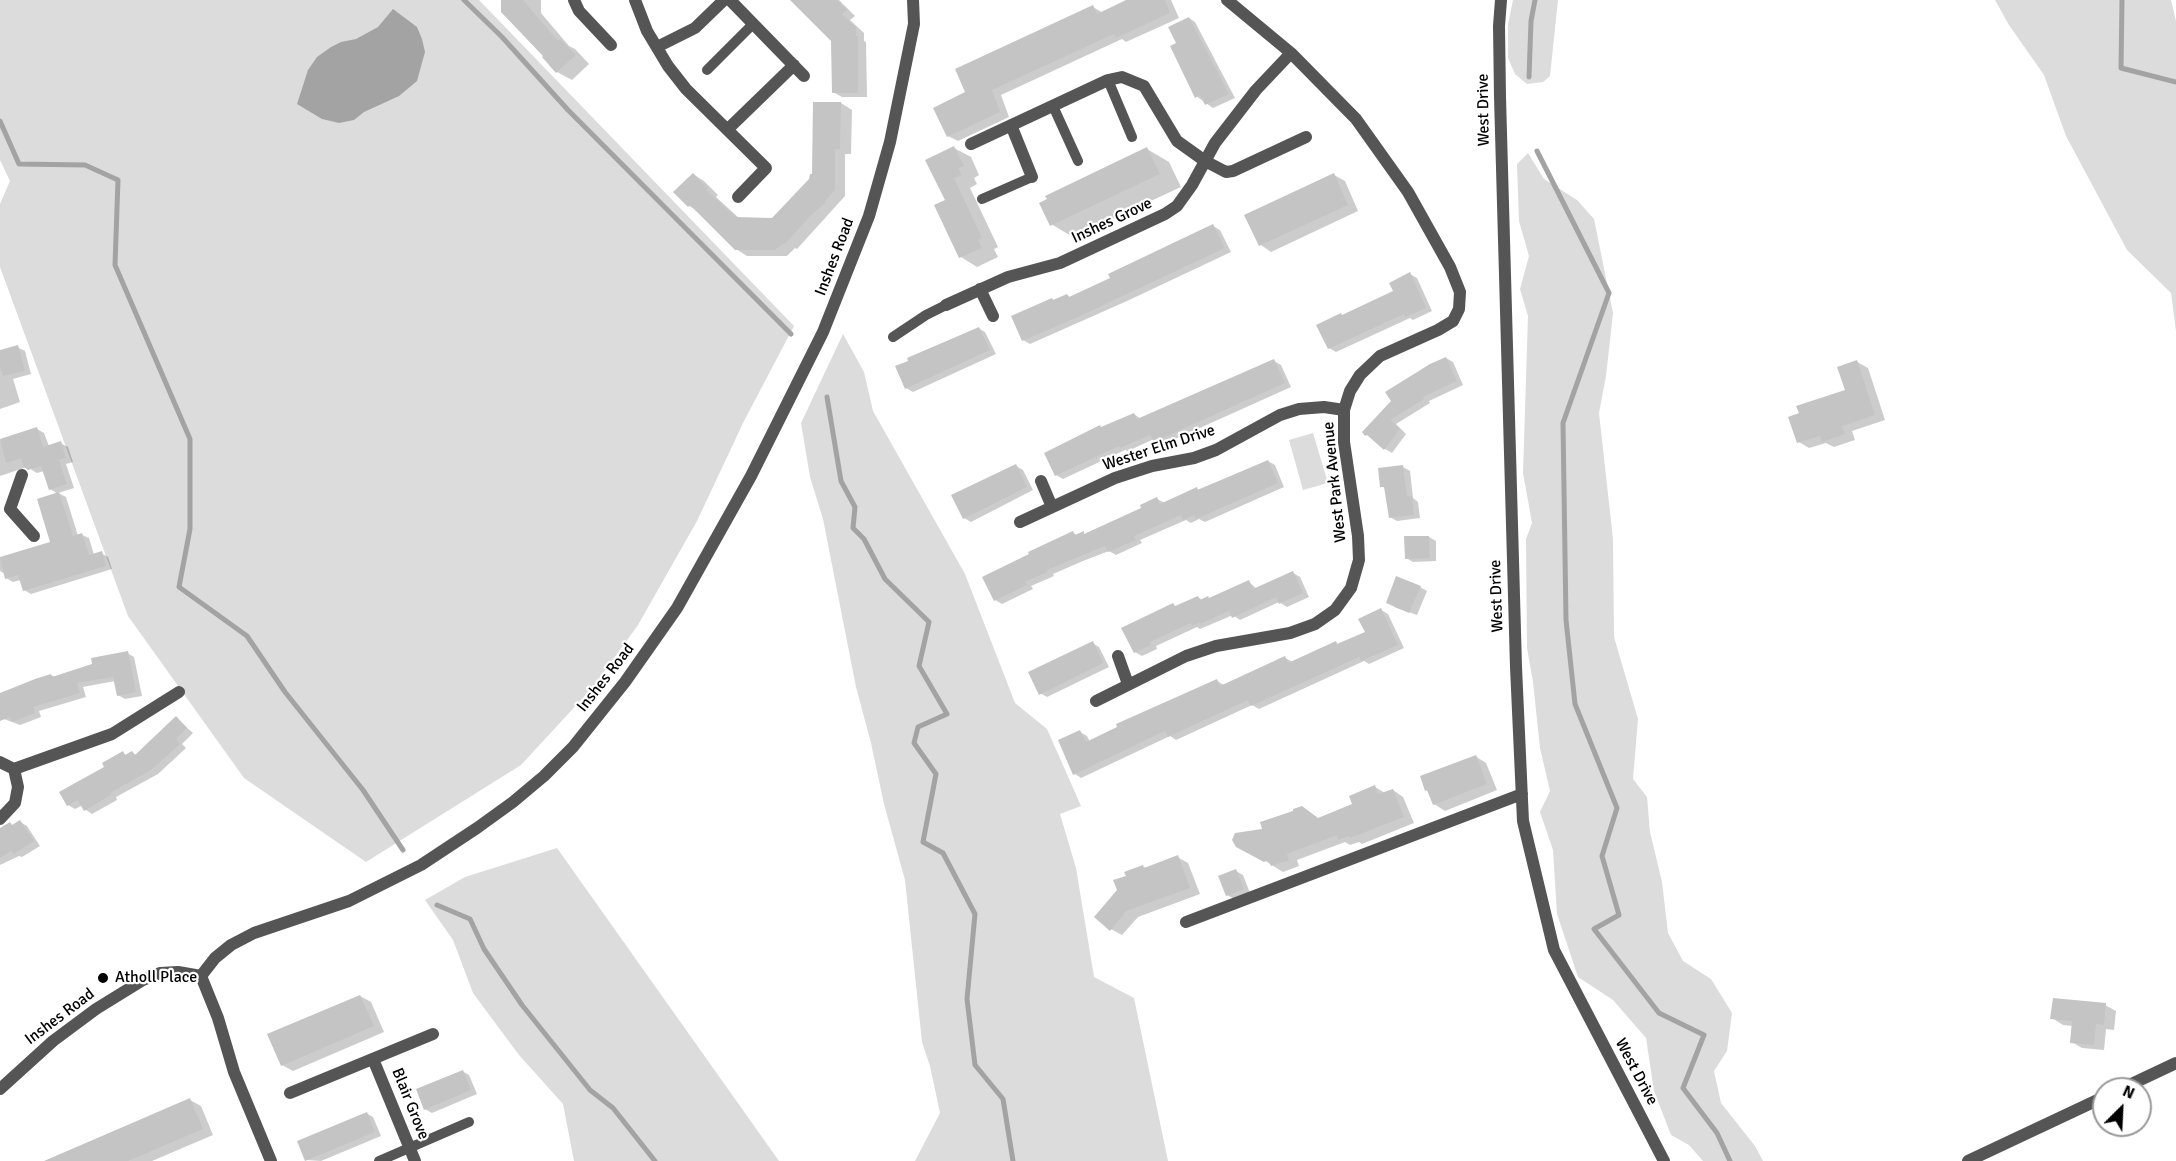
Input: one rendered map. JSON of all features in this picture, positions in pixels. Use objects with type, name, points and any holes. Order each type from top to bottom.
[{"type":"street","points":[[574,0],[579,11],[611,45]]},
{"type":"street","points":[[635,0],[647,31],[668,66],[686,89],[766,168],[738,197]]},
{"type":"street","points":[[657,47],[695,28],[724,0]]},
{"type":"street","points":[[730,0],[804,76]]},
{"type":"street","name":"Inshes Road","points":[[0,1089],[52,1041],[96,1009],[143,980],[160,973],[178,972],[201,976],[215,958],[231,945],[254,933],[349,901],[421,865],[486,822],[544,776],[573,747],[677,609],[751,477],[823,332],[869,216],[890,142],[914,24],[914,0]]},
{"type":"street","points":[[1227,0],[1291,53],[1356,119],[1408,192],[1450,267],[1460,292],[1460,309],[1453,321],[1380,356],[1360,375],[1350,391],[1344,410]]},
{"type":"street","name":"West Drive","points":[[1501,0],[1499,26],[1501,145],[1516,667],[1523,821],[1554,950],[1664,1161]]},
{"type":"street","name":"Inshes Grove","points":[[946,306],[1008,277],[1060,264],[1165,214],[1177,206],[1192,185],[1215,143],[1256,90],[1291,53]]},
{"type":"street","points":[[728,129],[794,65]]},
{"type":"street","points":[[971,144],[1108,80],[1122,77],[1144,86],[1177,141],[1205,161],[1226,172],[1233,171],[1306,137]]},
{"type":"street","points":[[1011,125],[1032,177]]},
{"type":"street","points":[[980,290],[993,316]]},
{"type":"street","name":"Wester Elm Drive","points":[[1020,522],[1115,478],[1152,466],[1194,458],[1216,450],[1280,415],[1299,409],[1324,407],[1344,410]]},
{"type":"street","name":"West Park Avenue","points":[[1096,700],[1186,656],[1216,646],[1290,633],[1315,624],[1335,610],[1351,588],[1359,561],[1358,536],[1344,442],[1344,410]]},
{"type":"street","points":[[22,475],[5,511],[34,536]]},
{"type":"street","points":[[1041,481],[1052,507]]},
{"type":"street","points":[[1118,656],[1128,684]]},
{"type":"street","points":[[14,770],[112,734],[179,692]]},
{"type":"street","points":[[0,762],[14,770],[18,788],[15,803],[0,819]]},
{"type":"street","points":[[1186,922],[1522,795]]},
{"type":"street","points":[[201,976],[218,1018],[234,1072],[271,1161]]},
{"type":"street","name":"Blair Grove","points":[[290,1093],[433,1034]]},
{"type":"street","name":"Blair Grove","points":[[374,1059],[416,1161]]},
{"type":"street","points":[[2146,1077],[2176,1063]]},
{"type":"street","points":[[1968,1161],[2092,1103]]},
{"type":"lane","points":[[707,70],[753,24]]},
{"type":"lane","points":[[1108,80],[1132,137]]},
{"type":"lane","points":[[1053,106],[1078,160]]},
{"type":"lane","points":[[982,200],[1032,177]]},
{"type":"lane","points":[[893,337],[926,315],[946,306]]},
{"type":"lane","points":[[379,1161],[469,1122]]},
{"type":"shaded area","points":[[0,0],[479,0],[794,326],[744,421],[697,521],[638,625],[593,687],[521,765],[366,862],[244,778],[128,616],[0,267],[0,204],[10,181],[0,160]]},
{"type":"shaded area","points":[[1513,0],[1558,0],[1550,76],[1543,82],[1527,84],[1515,74],[1508,58],[1508,24]]},
{"type":"shaded area","points":[[1995,0],[2171,0],[2176,21],[2176,331],[2171,293],[2127,250],[2066,136],[2044,75],[2009,25]]},
{"type":"shaded area","points":[[393,9],[417,27],[422,39],[425,52],[417,81],[399,96],[364,112],[354,120],[339,123],[322,119],[297,104],[308,70],[317,57],[341,42],[356,39],[378,27]]},
{"type":"shaded area","points":[[1528,153],[1544,179],[1577,200],[1594,219],[1613,313],[1606,376],[1599,413],[1613,539],[1614,637],[1638,719],[1633,779],[1647,797],[1650,832],[1662,882],[1668,933],[1683,961],[1711,979],[1732,1013],[1727,1051],[1714,1071],[1721,1103],[1755,1146],[1763,1161],[1703,1161],[1689,1145],[1671,1135],[1654,1091],[1646,1038],[1613,1000],[1578,977],[1557,914],[1553,850],[1540,812],[1550,791],[1540,748],[1527,648],[1526,539],[1532,523],[1523,473],[1528,316],[1520,289],[1529,256],[1519,221],[1517,164]]},
{"type":"shaded area","points":[[843,334],[864,372],[873,411],[965,574],[1015,703],[1047,729],[1081,806],[1060,814],[1076,868],[1094,977],[1134,998],[1168,1161],[915,1161],[940,1113],[930,1066],[922,1042],[905,880],[856,687],[823,519],[810,477],[801,423]]},
{"type":"shaded area","points":[[1313,433],[1328,483],[1303,490],[1289,440]]},
{"type":"shaded area","points":[[557,848],[779,1161],[574,1161],[563,1104],[519,1055],[473,993],[453,940],[425,900],[465,877]]},
{"type":"building","points":[[501,0],[523,0],[558,41],[560,39],[576,55],[556,73],[501,12]]},
{"type":"building","points":[[790,0],[837,0],[847,10],[842,14],[856,27],[856,36],[858,36],[858,93],[832,93],[831,41]]},
{"type":"building","points":[[1126,0],[1165,0],[1170,13],[1116,38],[1114,34],[992,90],[1000,112],[947,137],[933,108],[965,92],[955,69],[1093,5],[1097,14]]},
{"type":"building","points":[[1189,17],[1229,94],[1205,105],[1200,95],[1195,98],[1170,46],[1176,43],[1168,27]]},
{"type":"building","points":[[813,102],[841,102],[840,149],[835,149],[835,190],[785,244],[775,250],[735,250],[690,205],[688,207],[673,192],[693,173],[708,188],[706,190],[736,217],[772,218],[812,174]]},
{"type":"building","points":[[954,146],[964,166],[958,168],[962,175],[954,178],[982,238],[978,240],[982,248],[959,258],[934,205],[945,200],[925,160]]},
{"type":"building","points":[[1147,147],[1160,174],[1050,226],[1039,203],[1047,199],[1045,196]]},
{"type":"building","points":[[1334,173],[1348,205],[1259,246],[1244,215]]},
{"type":"building","points":[[1213,224],[1225,248],[1022,341],[1011,316],[1052,298],[1053,300],[1067,294],[1069,297],[1110,278],[1108,274]]},
{"type":"building","points":[[1410,272],[1426,308],[1405,317],[1404,314],[1328,349],[1316,325],[1393,291],[1389,283]]},
{"type":"building","points":[[979,327],[990,350],[905,389],[895,366],[908,361],[907,358]]},
{"type":"building","points":[[18,345],[25,371],[3,376],[0,367],[0,350]]},
{"type":"building","points":[[1446,357],[1457,381],[1423,397],[1424,399],[1390,420],[1400,429],[1384,450],[1367,435],[1365,436],[1362,432],[1391,401],[1385,392],[1430,364]]},
{"type":"building","points":[[1274,359],[1285,383],[1154,442],[1150,435],[1120,448],[1119,446],[1055,476],[1044,453],[1100,425],[1101,427],[1134,413],[1137,419]]},
{"type":"building","points":[[1857,360],[1875,415],[1842,426],[1845,434],[1822,442],[1820,436],[1797,443],[1788,417],[1799,413],[1796,406],[1845,390],[1837,367]]},
{"type":"building","points":[[37,427],[43,447],[61,441],[66,458],[59,460],[67,484],[49,490],[41,466],[28,470],[24,467],[21,458],[6,463],[0,439]]},
{"type":"building","points":[[1268,460],[1278,483],[1196,519],[1194,515],[1183,520],[1181,515],[1134,536],[1136,540],[1108,552],[1105,546],[1047,570],[1025,582],[1027,585],[994,601],[982,577],[1073,531],[1075,535],[1084,531],[1084,534],[1141,508],[1140,505],[1157,497],[1160,504]]},
{"type":"building","points":[[1016,464],[1027,487],[963,519],[951,495]]},
{"type":"building","points":[[1403,465],[1407,497],[1412,496],[1414,515],[1389,518],[1384,487],[1380,487],[1378,468]]},
{"type":"building","points":[[59,492],[73,536],[82,533],[89,555],[102,551],[106,566],[23,591],[18,575],[5,579],[0,557],[50,542],[37,499]]},
{"type":"building","points":[[1404,536],[1429,536],[1430,558],[1405,559]]},
{"type":"building","points":[[1293,571],[1303,593],[1279,604],[1276,597],[1232,618],[1229,611],[1200,624],[1200,622],[1192,626],[1191,623],[1150,642],[1151,645],[1134,653],[1121,628],[1173,603],[1175,606],[1198,596],[1200,600],[1208,596],[1209,598],[1249,580],[1253,589]]},
{"type":"building","points":[[1396,576],[1421,586],[1409,613],[1386,603]]},
{"type":"building","points":[[1381,608],[1398,645],[1361,661],[1359,657],[1251,706],[1248,700],[1168,737],[1165,731],[1073,775],[1058,740],[1080,730],[1086,742],[1117,727],[1116,724],[1217,679],[1220,686],[1285,656],[1288,663],[1336,641],[1337,644],[1365,632],[1358,619]]},
{"type":"building","points":[[1093,641],[1103,663],[1039,695],[1028,672]]},
{"type":"building","points":[[128,651],[136,692],[117,696],[113,677],[77,683],[80,693],[33,707],[35,713],[12,722],[10,717],[0,721],[0,693],[35,679],[51,674],[52,677],[92,664],[91,658]]},
{"type":"building","points":[[176,716],[187,728],[176,739],[180,744],[151,770],[84,811],[78,800],[67,806],[59,792],[104,767],[102,763],[123,751],[125,755],[132,751],[135,755]]},
{"type":"building","points":[[1476,755],[1487,784],[1433,805],[1420,776]]},
{"type":"building","points":[[1375,785],[1378,794],[1393,789],[1404,817],[1350,838],[1349,836],[1338,840],[1337,835],[1287,854],[1289,860],[1271,866],[1268,860],[1264,862],[1236,847],[1232,840],[1235,833],[1262,829],[1260,822],[1302,806],[1318,818],[1352,804],[1349,796]]},
{"type":"building","points":[[20,820],[34,841],[14,854],[11,851],[0,858],[0,828],[10,822],[12,825]]},
{"type":"building","points":[[1178,855],[1190,888],[1126,911],[1110,931],[1094,917],[1117,890],[1113,880],[1126,876],[1124,872],[1143,865],[1144,868]]},
{"type":"building","points":[[1236,869],[1244,889],[1226,896],[1218,876]]},
{"type":"building","points":[[360,995],[374,1026],[281,1066],[267,1034]]},
{"type":"building","points":[[2053,998],[2106,1003],[2104,1025],[2096,1024],[2094,1045],[2070,1043],[2072,1021],[2050,1019]]},
{"type":"building","points":[[463,1070],[471,1090],[424,1110],[416,1089]]},
{"type":"building","points":[[190,1098],[203,1129],[128,1161],[44,1161]]},
{"type":"building","points":[[367,1112],[375,1132],[305,1161],[297,1141]]},
{"type":"waterway","points":[[464,0],[502,37],[568,110],[791,334]]},
{"type":"waterway","points":[[1529,77],[1531,21],[1535,0]]},
{"type":"waterway","points":[[2122,0],[2121,68],[2176,82]]},
{"type":"waterway","points":[[0,121],[19,164],[85,165],[118,180],[115,265],[190,439],[190,529],[179,587],[247,636],[285,692],[363,790],[403,850]]},
{"type":"waterway","points":[[1537,151],[1609,293],[1563,423],[1566,620],[1575,704],[1617,808],[1602,856],[1619,915],[1594,929],[1659,1013],[1704,1035],[1683,1088],[1717,1133],[1730,1161]]},
{"type":"waterway","points":[[827,397],[841,481],[855,507],[853,528],[864,539],[885,579],[929,622],[919,666],[947,714],[918,727],[914,743],[936,774],[923,842],[943,853],[975,914],[967,999],[975,1065],[1003,1099],[1013,1161]]},
{"type":"waterway","points":[[437,905],[470,919],[484,949],[522,1005],[590,1090],[613,1108],[655,1161]]},
{"type":"place","name":"Atholl Place","points":[[103,978]]}]
